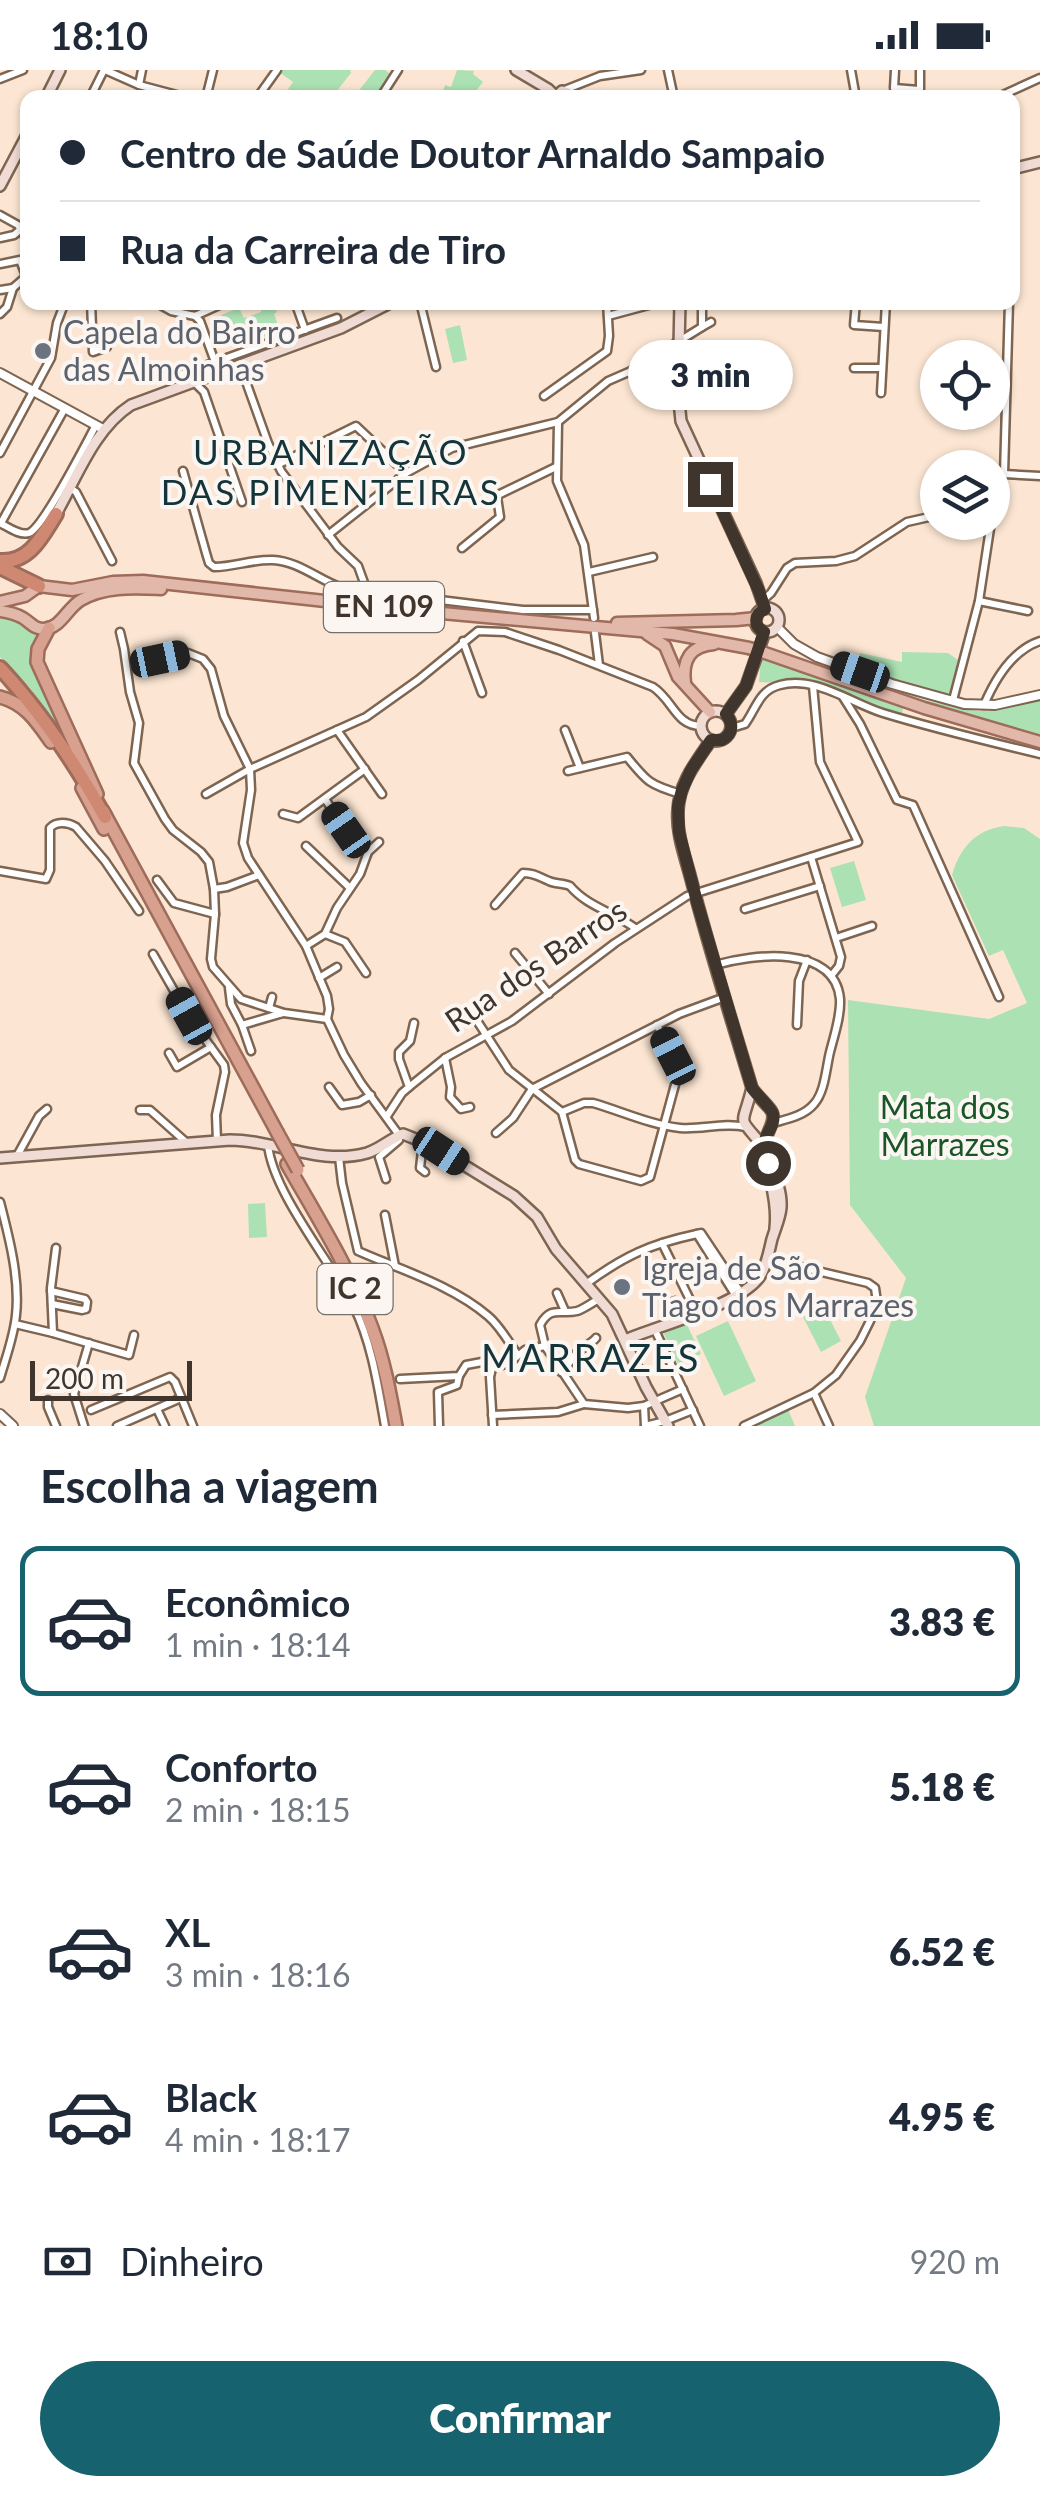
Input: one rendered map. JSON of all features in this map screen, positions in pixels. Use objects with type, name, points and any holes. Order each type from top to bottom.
[{"type":"highway","points":[[0,564],[27,554],[56,514]]},
{"type":"highway","points":[[0,564],[38,586]]},
{"type":"highway","points":[[49,628],[38,649],[37,662],[105,817]]},
{"type":"highway","points":[[0,668],[59,740],[105,817]]},
{"type":"highway","name":"IC 2","points":[[0,676],[48,733],[77,776],[293,1167],[366,1314],[384,1366],[398,1426]]},
{"type":"highway","points":[[0,697],[18,703],[34,718],[88,799]]},
{"type":"highway","name":"IC 2","points":[[105,817],[273,1131]]},
{"type":"main road","points":[[516,70],[553,90]]},
{"type":"main road","points":[[0,186],[20,148]]},
{"type":"main road","points":[[56,514],[99,427],[132,405],[301,343],[365,310]]},
{"type":"main road","points":[[595,622],[736,620],[761,609],[771,609],[779,621],[770,632],[757,626],[761,609],[683,425],[679,410],[680,310]]},
{"type":"main road","name":"EN 109","points":[[38,586],[72,590],[134,580],[221,591],[595,622],[749,648],[910,704],[1040,742]]},
{"type":"main road","points":[[0,602],[25,596],[38,586]]},
{"type":"main road","points":[[55,588],[64,598],[64,614]]},
{"type":"main road","name":"EN 109","points":[[49,628],[81,600],[114,590],[221,591]]},
{"type":"main road","points":[[25,596],[22,608],[26,620]]},
{"type":"main road","points":[[0,611],[36,628],[49,628]]},
{"type":"main road","points":[[642,631],[663,644],[678,677],[710,712]]},
{"type":"main road","points":[[726,714],[746,686],[764,632]]},
{"type":"main road","points":[[686,684],[684,665],[690,652],[703,645],[726,643]]},
{"type":"main road","points":[[710,712],[726,714],[732,725],[730,732],[726,738],[711,740],[703,733],[704,718],[710,712]]},
{"type":"main road","points":[[711,740],[681,794],[679,832],[752,1088],[770,1108],[774,1123],[764,1147]]},
{"type":"main road","points":[[625,1340],[739,1294],[757,1280],[775,1228],[776,1202],[764,1147],[747,1121],[752,1088]]},
{"type":"main road","points":[[747,1121],[754,1103],[762,1103]]},
{"type":"main road","points":[[747,1121],[774,1123]]},
{"type":"main road","points":[[0,1158],[216,1140],[238,1140],[339,1157],[368,1153],[406,1134],[520,1201],[537,1217],[556,1248],[612,1314],[667,1424]]},
{"type":"street","points":[[0,78],[23,70]]},
{"type":"street","points":[[105,70],[155,90]]},
{"type":"street","points":[[138,85],[142,70]]},
{"type":"street","points":[[567,90],[600,73],[641,70]]},
{"type":"street","points":[[894,70],[894,88],[903,90]]},
{"type":"street","points":[[1014,90],[1040,78]]},
{"type":"street","points":[[0,314],[20,282]]},
{"type":"street","points":[[0,290],[12,290]]},
{"type":"street","points":[[0,453],[51,358],[62,310]]},
{"type":"street","points":[[92,310],[93,352],[107,347]]},
{"type":"street","points":[[171,310],[195,316],[200,322],[215,362],[213,374]]},
{"type":"street","points":[[195,316],[208,310]]},
{"type":"street","points":[[298,310],[304,330]]},
{"type":"street","points":[[422,310],[436,367]]},
{"type":"street","points":[[544,396],[607,350],[608,310]]},
{"type":"street","points":[[608,316],[630,310]]},
{"type":"street","points":[[702,310],[702,326]]},
{"type":"street","points":[[855,310],[854,325],[884,326]]},
{"type":"street","points":[[881,393],[885,310]]},
{"type":"street","points":[[1005,450],[1009,310]]},
{"type":"street","points":[[180,375],[338,318]]},
{"type":"street","points":[[328,535],[406,473],[452,448],[558,422],[608,382],[711,322]]},
{"type":"street","points":[[215,362],[226,369]]},
{"type":"street","points":[[240,365],[278,465],[328,535],[358,566],[368,592]]},
{"type":"street","points":[[854,368],[882,368]]},
{"type":"street","points":[[1,376],[34,391],[65,408],[99,427],[46,515],[35,529],[22,534],[0,523],[65,408]]},
{"type":"street","points":[[193,382],[204,392],[242,502]]},
{"type":"street","points":[[558,422],[559,488],[584,545],[599,665]]},
{"type":"street","points":[[278,465],[356,426],[406,473]]},
{"type":"street","points":[[462,548],[500,517],[500,494],[556,467]]},
{"type":"street","points":[[183,471],[209,563],[214,567],[262,560],[285,562],[328,583],[368,592],[595,622]]},
{"type":"street","points":[[1010,474],[1040,476]]},
{"type":"street","points":[[70,488],[76,492],[112,561]]},
{"type":"street","points":[[761,609],[795,562],[836,561],[856,556],[906,522],[920,519]]},
{"type":"street","points":[[953,700],[978,602],[988,540]]},
{"type":"street","points":[[589,572],[653,557]]},
{"type":"street","points":[[978,602],[1028,611]]},
{"type":"street","points":[[777,627],[794,644],[817,657],[953,700],[983,706],[1040,696]]},
{"type":"street","points":[[120,632],[139,723],[134,762],[166,820],[206,857],[214,889],[216,914],[211,958],[217,973],[241,998],[284,1013],[327,1019]]},
{"type":"street","points":[[206,794],[250,769],[366,718],[478,632],[505,632],[653,687],[684,722],[701,726]]},
{"type":"street","points":[[463,641],[482,693]]},
{"type":"street","points":[[983,706],[1019,651],[1040,641]]},
{"type":"street","points":[[160,659],[188,653],[208,664],[224,716],[250,769],[243,843],[248,858],[306,946],[326,996],[327,1019],[344,1054],[399,1135],[399,1140],[379,1157],[386,1179]]},
{"type":"street","points":[[732,725],[746,724],[762,694],[776,685],[796,683],[874,710],[1040,754]]},
{"type":"street","name":"Rua dos Barros","points":[[387,1116],[402,1093],[445,1058],[512,1021],[636,928],[694,892],[858,842],[820,762],[813,686]]},
{"type":"street","points":[[843,697],[897,800],[914,805],[999,997]]},
{"type":"street","points":[[860,724],[862,715],[874,710]]},
{"type":"street","points":[[337,730],[382,794]]},
{"type":"street","points":[[564,730],[580,768]]},
{"type":"street","points":[[568,772],[627,757],[654,787],[681,794]]},
{"type":"street","points":[[283,814],[298,818],[365,769]]},
{"type":"street","points":[[324,799],[346,830]]},
{"type":"street","points":[[0,872],[46,878],[50,874],[50,828],[54,824],[69,824],[105,861],[139,911]]},
{"type":"street","points":[[306,946],[324,934],[360,874],[368,852],[379,842]]},
{"type":"street","points":[[306,846],[350,888]]},
{"type":"street","points":[[811,857],[841,961],[831,976]]},
{"type":"street","points":[[495,906],[523,873],[536,874],[570,886],[578,896],[636,928]]},
{"type":"street","points":[[214,889],[259,876]]},
{"type":"street","points":[[157,880],[174,903],[216,914]]},
{"type":"street","points":[[746,909],[820,886]]},
{"type":"street","points":[[836,938],[872,926]]},
{"type":"street","points":[[324,934],[344,942],[366,973]]},
{"type":"street","points":[[516,953],[549,994]]},
{"type":"street","points":[[154,954],[189,1016],[225,1068],[216,1115],[216,1140]]},
{"type":"street","points":[[715,965],[747,956],[806,960],[831,976],[840,995],[819,1098],[807,1110],[774,1123]]},
{"type":"street","points":[[797,1025],[799,981],[806,960]]},
{"type":"street","points":[[319,978],[337,966]]},
{"type":"street","points":[[229,986],[231,1004],[250,1051]]},
{"type":"street","points":[[496,1133],[513,1118],[532,1090],[657,1025],[725,997]]},
{"type":"street","points":[[269,1008],[272,998]]},
{"type":"street","points":[[242,1025],[284,1013]]},
{"type":"street","points":[[472,1013],[509,1070],[562,1112],[572,1154],[579,1164],[641,1181],[650,1177],[676,1072],[673,1056],[657,1025]]},
{"type":"street","points":[[409,1087],[399,1052],[410,1041],[414,1023]]},
{"type":"street","points":[[168,1052],[177,1066],[211,1048]]},
{"type":"street","points":[[445,1058],[450,1096],[461,1109],[470,1107]]},
{"type":"street","points":[[329,1086],[342,1105],[371,1096]]},
{"type":"street","points":[[562,1112],[593,1103],[684,1128],[747,1121]]},
{"type":"street","points":[[17,1156],[47,1109]]},
{"type":"street","points":[[140,1110],[150,1110],[187,1143]]},
{"type":"street","points":[[423,1141],[420,1168],[426,1172]]},
{"type":"street","points":[[268,1145],[273,1169],[285,1192],[355,1310],[386,1426]]},
{"type":"street","points":[[339,1157],[358,1251],[452,1293],[487,1315],[517,1354]]},
{"type":"street","points":[[0,1204],[16,1287],[15,1324],[0,1378]]},
{"type":"street","points":[[384,1215],[396,1267]]},
{"type":"street","points":[[586,1284],[623,1258],[701,1232],[739,1294]]},
{"type":"street","points":[[662,1243],[696,1312]]},
{"type":"street","points":[[54,1332],[51,1292],[56,1248]]},
{"type":"street","points":[[744,1426],[828,1384],[848,1360],[870,1321],[878,1295],[868,1283],[767,1259]]},
{"type":"street","points":[[51,1292],[87,1302],[82,1310],[52,1304]]},
{"type":"street","points":[[557,1294],[565,1311]]},
{"type":"street","points":[[584,1404],[545,1346],[541,1314],[576,1311],[599,1299]]},
{"type":"street","points":[[15,1324],[129,1356],[134,1335]]},
{"type":"street","points":[[654,1328],[700,1426]]},
{"type":"street","points":[[561,1372],[596,1338]]},
{"type":"street","points":[[84,1426],[74,1394],[89,1343]]},
{"type":"street","points":[[439,1426],[438,1392],[456,1386],[468,1364],[482,1362],[492,1368],[509,1363],[517,1354],[545,1346]]},
{"type":"street","points":[[492,1368],[493,1426]]},
{"type":"street","points":[[400,1379],[459,1376]]},
{"type":"street","points":[[90,1410],[170,1377],[193,1426]]},
{"type":"street","points":[[492,1416],[558,1412],[584,1404],[644,1406],[683,1389]]},
{"type":"street","points":[[814,1393],[829,1426]]},
{"type":"street","points":[[117,1426],[181,1398]]},
{"type":"street","points":[[48,1400],[56,1426]]},
{"type":"street","points":[[644,1406],[645,1426],[667,1424],[692,1410]]},
{"type":"street","points":[[157,1408],[165,1426]]},
{"type":"street","points":[[0,1414],[13,1426]]},
{"type":"green space","points":[[375,70],[392,75],[382,90],[359,90]]},
{"type":"green space","points":[[457,70],[474,71],[483,82],[477,90],[443,90],[445,85],[451,87]]},
{"type":"green space","points":[[279,72],[351,73],[338,90],[288,90],[293,82]]},
{"type":"green space","points":[[240,310],[244,318],[276,310],[274,314],[281,333],[265,338],[261,328],[229,339],[221,315]]},
{"type":"green space","points":[[460,325],[467,360],[453,363],[445,329]]},
{"type":"green space","points":[[0,615],[16,620],[38,637],[34,646],[67,738],[30,688],[0,657]]},
{"type":"green space","points":[[902,652],[948,653],[958,660],[950,692],[946,695],[859,668],[860,653],[902,662]]},
{"type":"green space","points":[[761,657],[903,707],[902,715],[807,678],[759,682]]},
{"type":"green space","points":[[914,698],[976,711],[994,711],[1040,700],[1040,735],[1014,730]]},
{"type":"green space","name":"Mata dos Marrazes","points":[[1004,826],[1024,828],[1040,839],[1040,1426],[874,1426],[865,1397],[906,1278],[850,1205],[848,1000],[989,1019],[1027,1003],[1003,950],[989,956],[952,875],[970,842]]},
{"type":"green space","points":[[854,861],[866,900],[842,907],[830,868]]},
{"type":"green space","points":[[265,1203],[267,1237],[249,1238],[248,1204]]},
{"type":"green space","points":[[823,1306],[841,1341],[821,1352],[803,1317]]},
{"type":"green space","points":[[728,1321],[756,1381],[724,1396],[696,1336]]},
{"type":"green space","points":[[687,1325],[701,1354],[678,1364],[663,1332]]},
{"type":"green space","points":[[787,1407],[795,1426],[750,1426]]},
{"type":"place","name":"Capela do Bairro das Almoinhas","points":[[43,351]]},
{"type":"place","name":"Igreja de São Tiago dos Marrazes","points":[[622,1287]]},
{"type":"district","name":"URBANIZAÇÃO DAS PIMENTEIRAS","points":[[331,473]]},
{"type":"district","name":"MARRAZES","points":[[591,1359]]},
{"type":"route","points":[[710,484],[759,591],[765,609],[758,613],[756,621],[764,632],[746,686],[726,714],[732,725],[730,732],[722,740],[711,740],[691,770],[678,803],[678,819],[697,902],[752,1088],[774,1116],[764,1147],[768,1163]]}]
